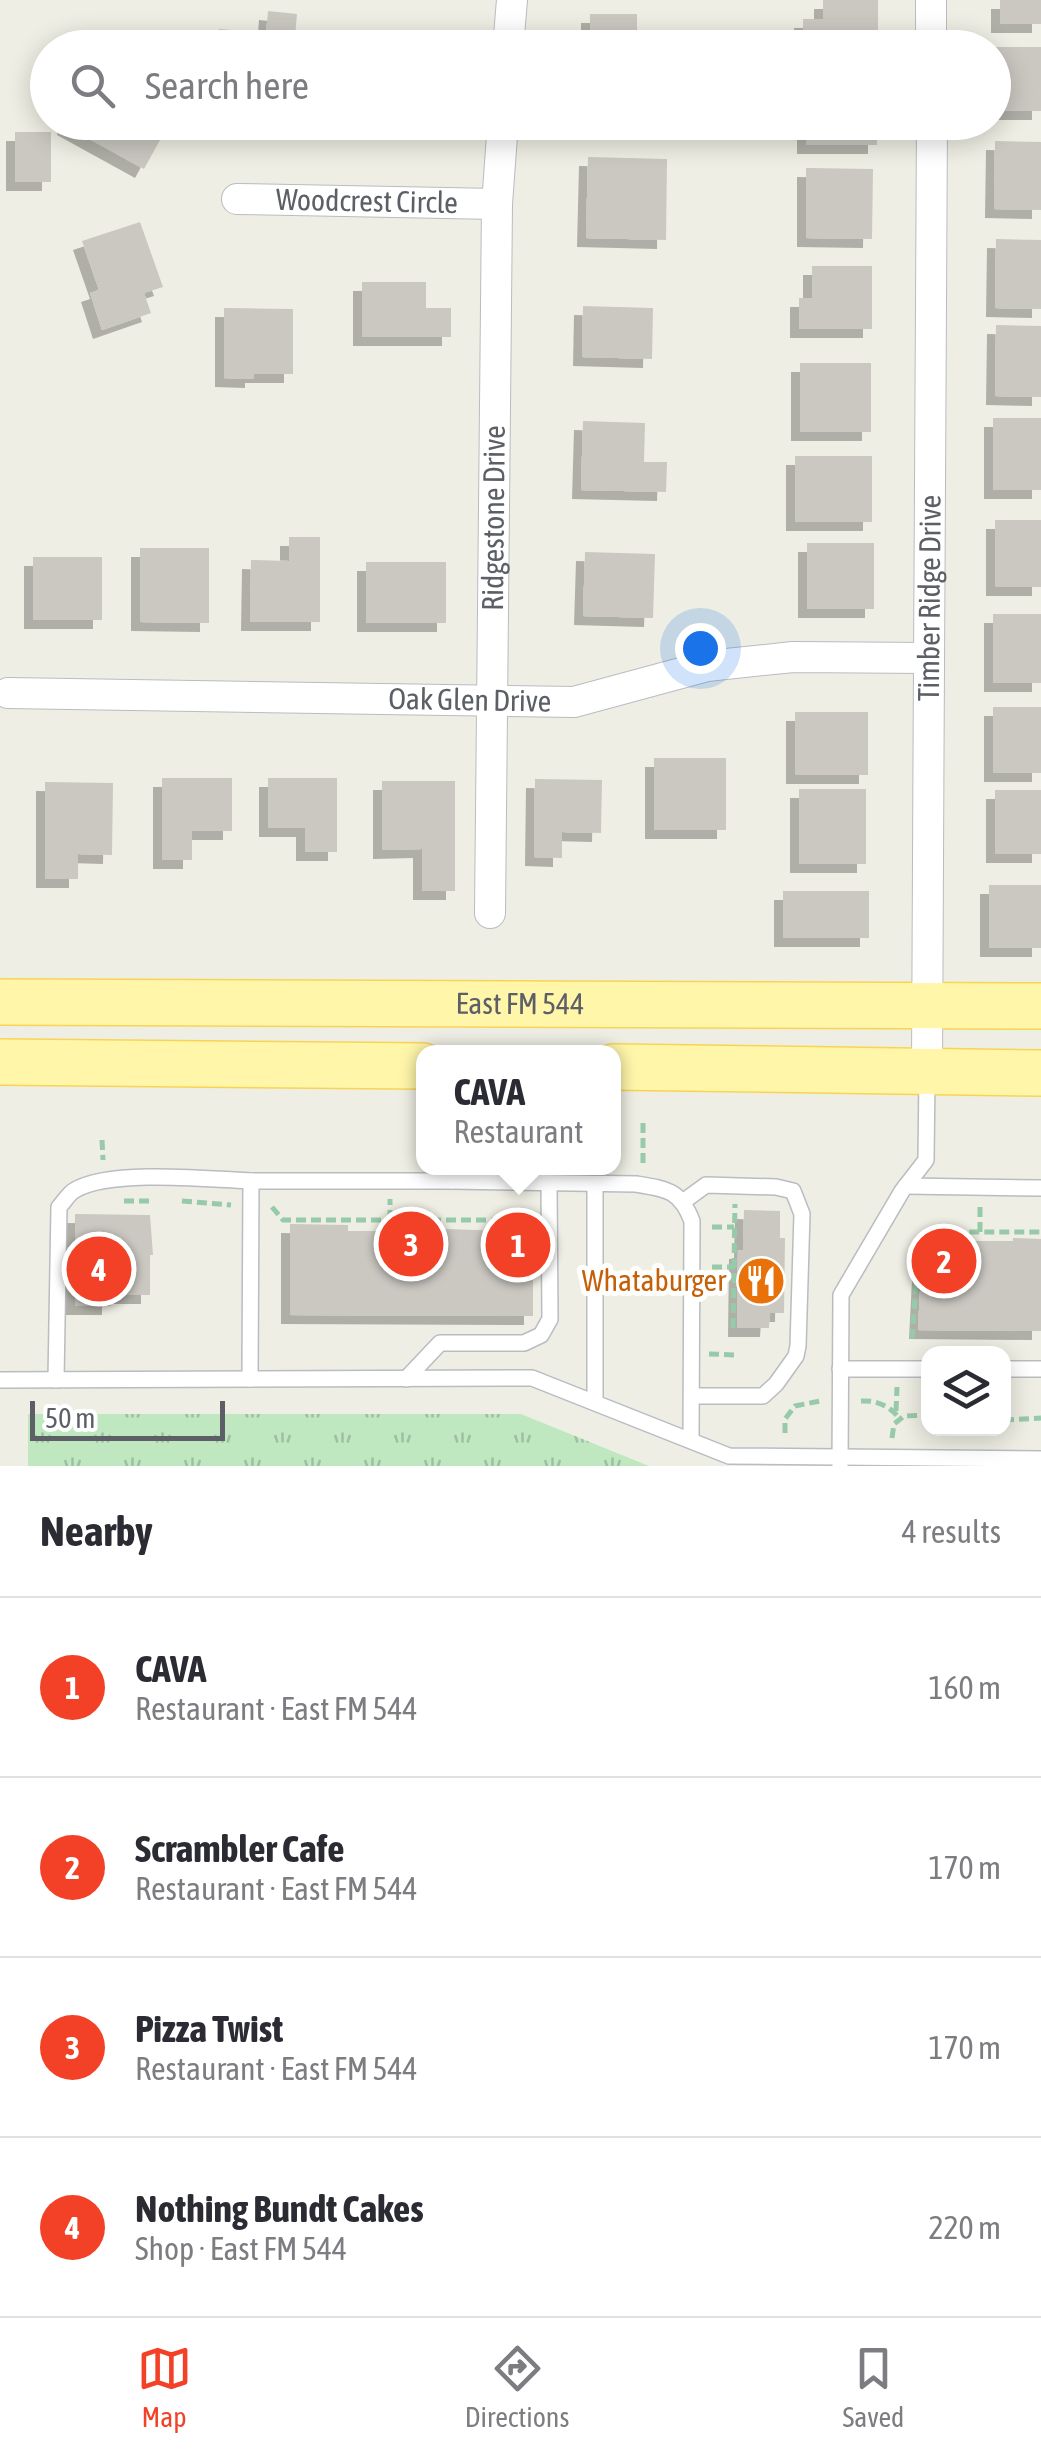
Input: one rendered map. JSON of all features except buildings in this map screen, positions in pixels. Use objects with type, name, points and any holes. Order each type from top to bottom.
[{"type":"main road","name":"East FM 544","points":[[0,1002],[1041,1006]]},
{"type":"main road","points":[[0,1062],[416,1066]]},
{"type":"main road","points":[[621,1068],[1041,1072]]},
{"type":"street","points":[[510,30],[512,0]]},
{"type":"street","points":[[931,0],[931,30]]},
{"type":"street","name":"Ridgestone Drive","points":[[490,913],[497,204],[502,140]]},
{"type":"street","name":"Timber Ridge Drive","points":[[927,1070],[932,140]]},
{"type":"street","name":"Woodcrest Circle","points":[[237,199],[497,204]]},
{"type":"street","name":"Oak Glen Drive","points":[[4,694],[574,702],[707,666],[793,657],[928,658]]},
{"type":"lane","points":[[840,1461],[841,1294],[926,1160],[927,1070]]},
{"type":"lane","points":[[56,1380],[59,1208],[74,1190],[102,1181],[166,1178],[251,1181],[423,1175]]},
{"type":"lane","points":[[462,1175],[549,1184],[636,1184],[665,1189],[684,1200],[692,1220],[691,1440]]},
{"type":"lane","points":[[250,1379],[251,1181]]},
{"type":"lane","points":[[406,1378],[440,1343],[524,1343],[541,1335],[550,1319],[549,1184]]},
{"type":"lane","points":[[595,1185],[595,1402]]},
{"type":"lane","points":[[684,1200],[706,1185],[776,1188],[793,1191],[802,1214],[796,1356],[763,1396],[693,1396]]},
{"type":"lane","points":[[906,1186],[1041,1188]]},
{"type":"lane","points":[[840,1369],[921,1369]]},
{"type":"lane","points":[[1011,1369],[1041,1369]]},
{"type":"lane","points":[[0,1380],[532,1378],[729,1456],[840,1461],[1041,1458]]},
{"type":"path","points":[[643,1124],[643,1164]]},
{"type":"path","points":[[102,1140],[102,1163]]},
{"type":"path","points":[[182,1201],[230,1205]]},
{"type":"path","points":[[270,1204],[284,1220],[533,1220],[533,1209]]},
{"type":"path","points":[[733,1328],[734,1204],[749,1204]]},
{"type":"path","points":[[706,1227],[734,1228]]},
{"type":"path","points":[[912,1339],[919,1242],[946,1232],[1041,1232]]},
{"type":"path","points":[[892,1438],[898,1416],[896,1398]]},
{"type":"path","points":[[861,1401],[871,1400],[898,1416],[921,1414]]},
{"type":"path","points":[[785,1434],[786,1418],[795,1406],[822,1401]]},
{"type":"path","points":[[1011,1420],[1041,1418]]},
{"type":"green space","points":[[28,1414],[521,1414],[649,1466],[28,1466]]},
{"type":"place","name":"Pizza Twist","points":[[411,1244]]},
{"type":"place","name":"CAVA","points":[[518,1245]]},
{"type":"place","name":"Scrambler Cafe","points":[[944,1261]]},
{"type":"place","name":"Nothing Bundt Cakes","points":[[99,1269]]},
{"type":"place","name":"Whataburger","points":[[761,1281]]}]
